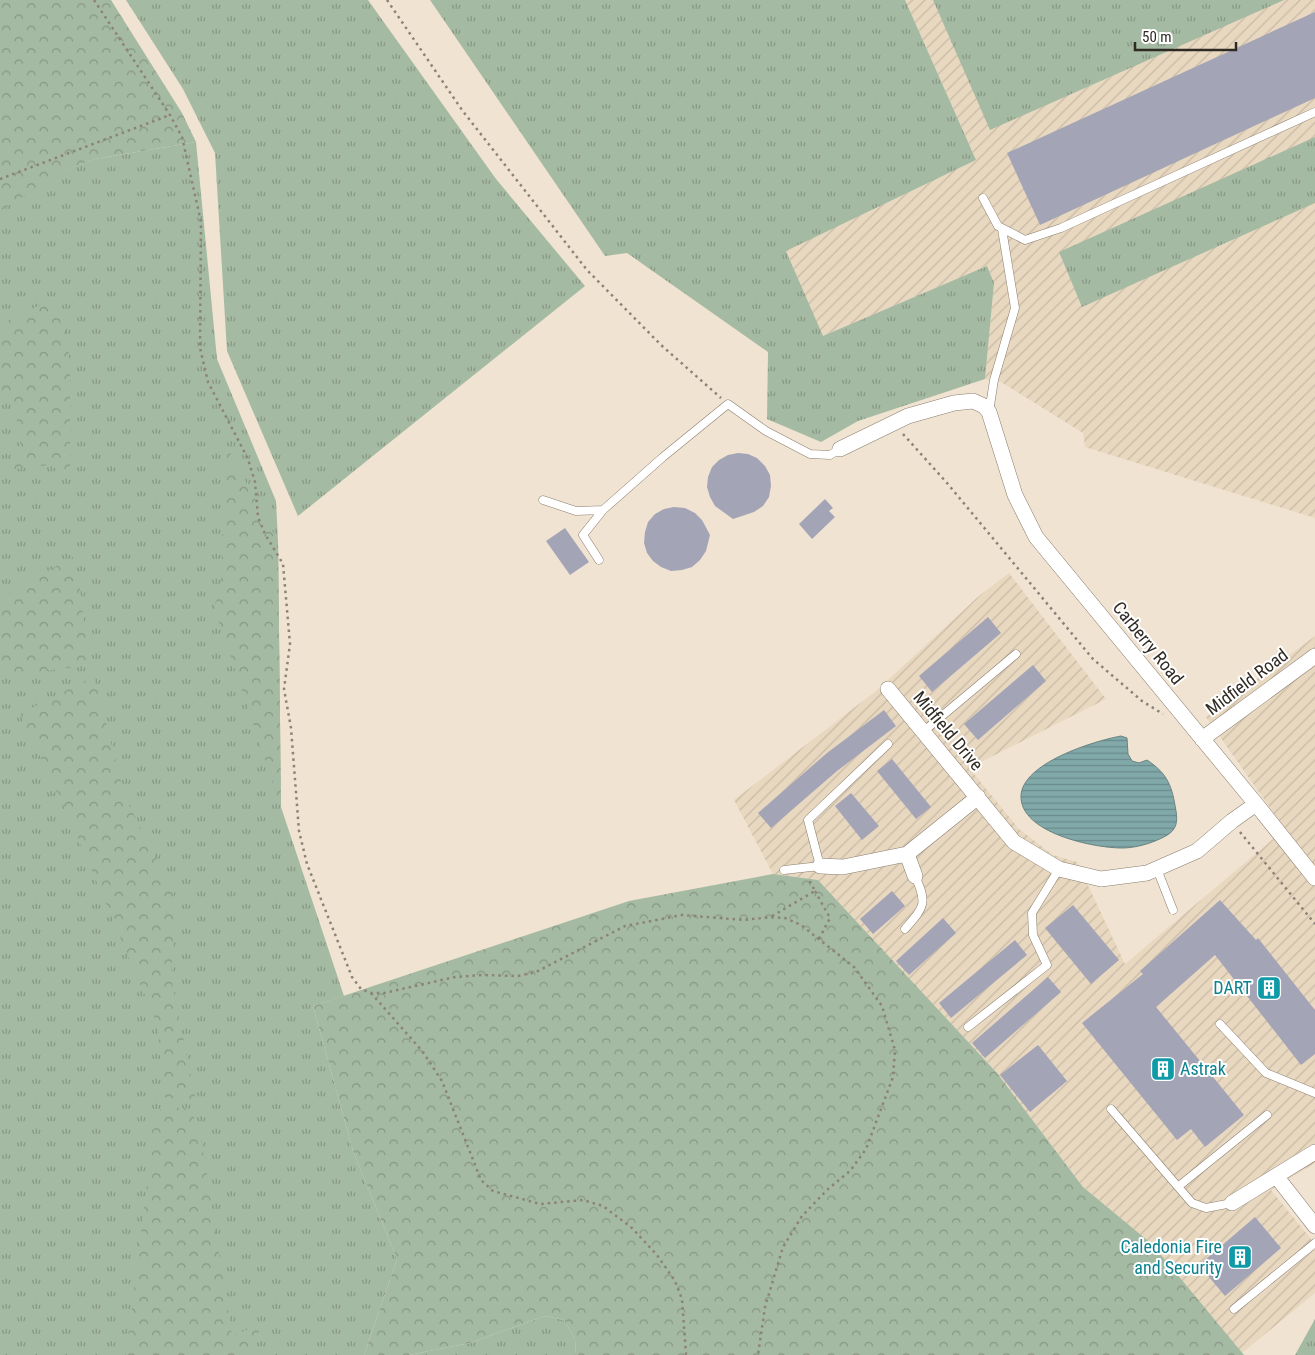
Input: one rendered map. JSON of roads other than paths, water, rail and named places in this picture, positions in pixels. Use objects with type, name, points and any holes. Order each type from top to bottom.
[{"type":"street","points":[[840,449],[908,416],[954,403],[974,401],[984,406],[990,412]]},
{"type":"street","name":"Carberry Road","points":[[990,412],[1015,495],[1036,537],[1315,878]]},
{"type":"street","name":"Midfield Road","points":[[1202,739],[1315,656]]},
{"type":"street","name":"Midfield Drive","points":[[888,689],[1014,842],[1059,869],[1101,879],[1147,873],[1197,851],[1232,821],[1256,804]]},
{"type":"street","name":"Midfield Drive","points":[[820,866],[843,867],[907,854],[978,797]]},
{"type":"street","points":[[907,854],[915,876]]},
{"type":"street","points":[[1232,1203],[1315,1152]]},
{"type":"street","points":[[1276,1176],[1315,1226]]},
{"type":"lane","points":[[984,198],[998,226],[1025,240],[1061,228],[1315,112]]},
{"type":"lane","points":[[990,412],[994,380],[1015,308],[1002,228]]},
{"type":"lane","points":[[599,560],[583,535],[603,510],[663,457],[728,404],[766,431],[810,454],[830,455],[840,449]]},
{"type":"lane","points":[[543,500],[576,511],[603,510]]},
{"type":"lane","points":[[924,731],[1016,654]]},
{"type":"lane","points":[[784,870],[820,866],[808,820],[888,744]]},
{"type":"lane","points":[[968,1026],[1047,965],[1033,935],[1032,913],[1059,869]]},
{"type":"lane","points":[[1157,869],[1173,910]]},
{"type":"lane","points":[[905,929],[921,910],[924,899],[915,876]]},
{"type":"lane","points":[[1220,1024],[1266,1073],[1315,1093]]},
{"type":"lane","points":[[1111,1109],[1192,1203],[1206,1208],[1232,1203]]},
{"type":"lane","points":[[1179,1186],[1267,1115]]},
{"type":"lane","points":[[1234,1309],[1315,1244]]},
{"type":"water","points":[[1121,736],[1127,738],[1128,754],[1132,761],[1139,763],[1147,760],[1160,770],[1168,781],[1173,794],[1177,817],[1175,827],[1170,833],[1155,841],[1139,846],[1126,848],[1110,847],[1094,845],[1061,836],[1045,829],[1032,820],[1024,809],[1021,796],[1024,784],[1033,773],[1046,764],[1078,748]]},
{"type":"place","name":"DART","points":[[1269,988]]},
{"type":"place","name":"Astrak","points":[[1163,1069]]},
{"type":"place","name":"Caledonia Fire and Security","points":[[1240,1257]]}]
